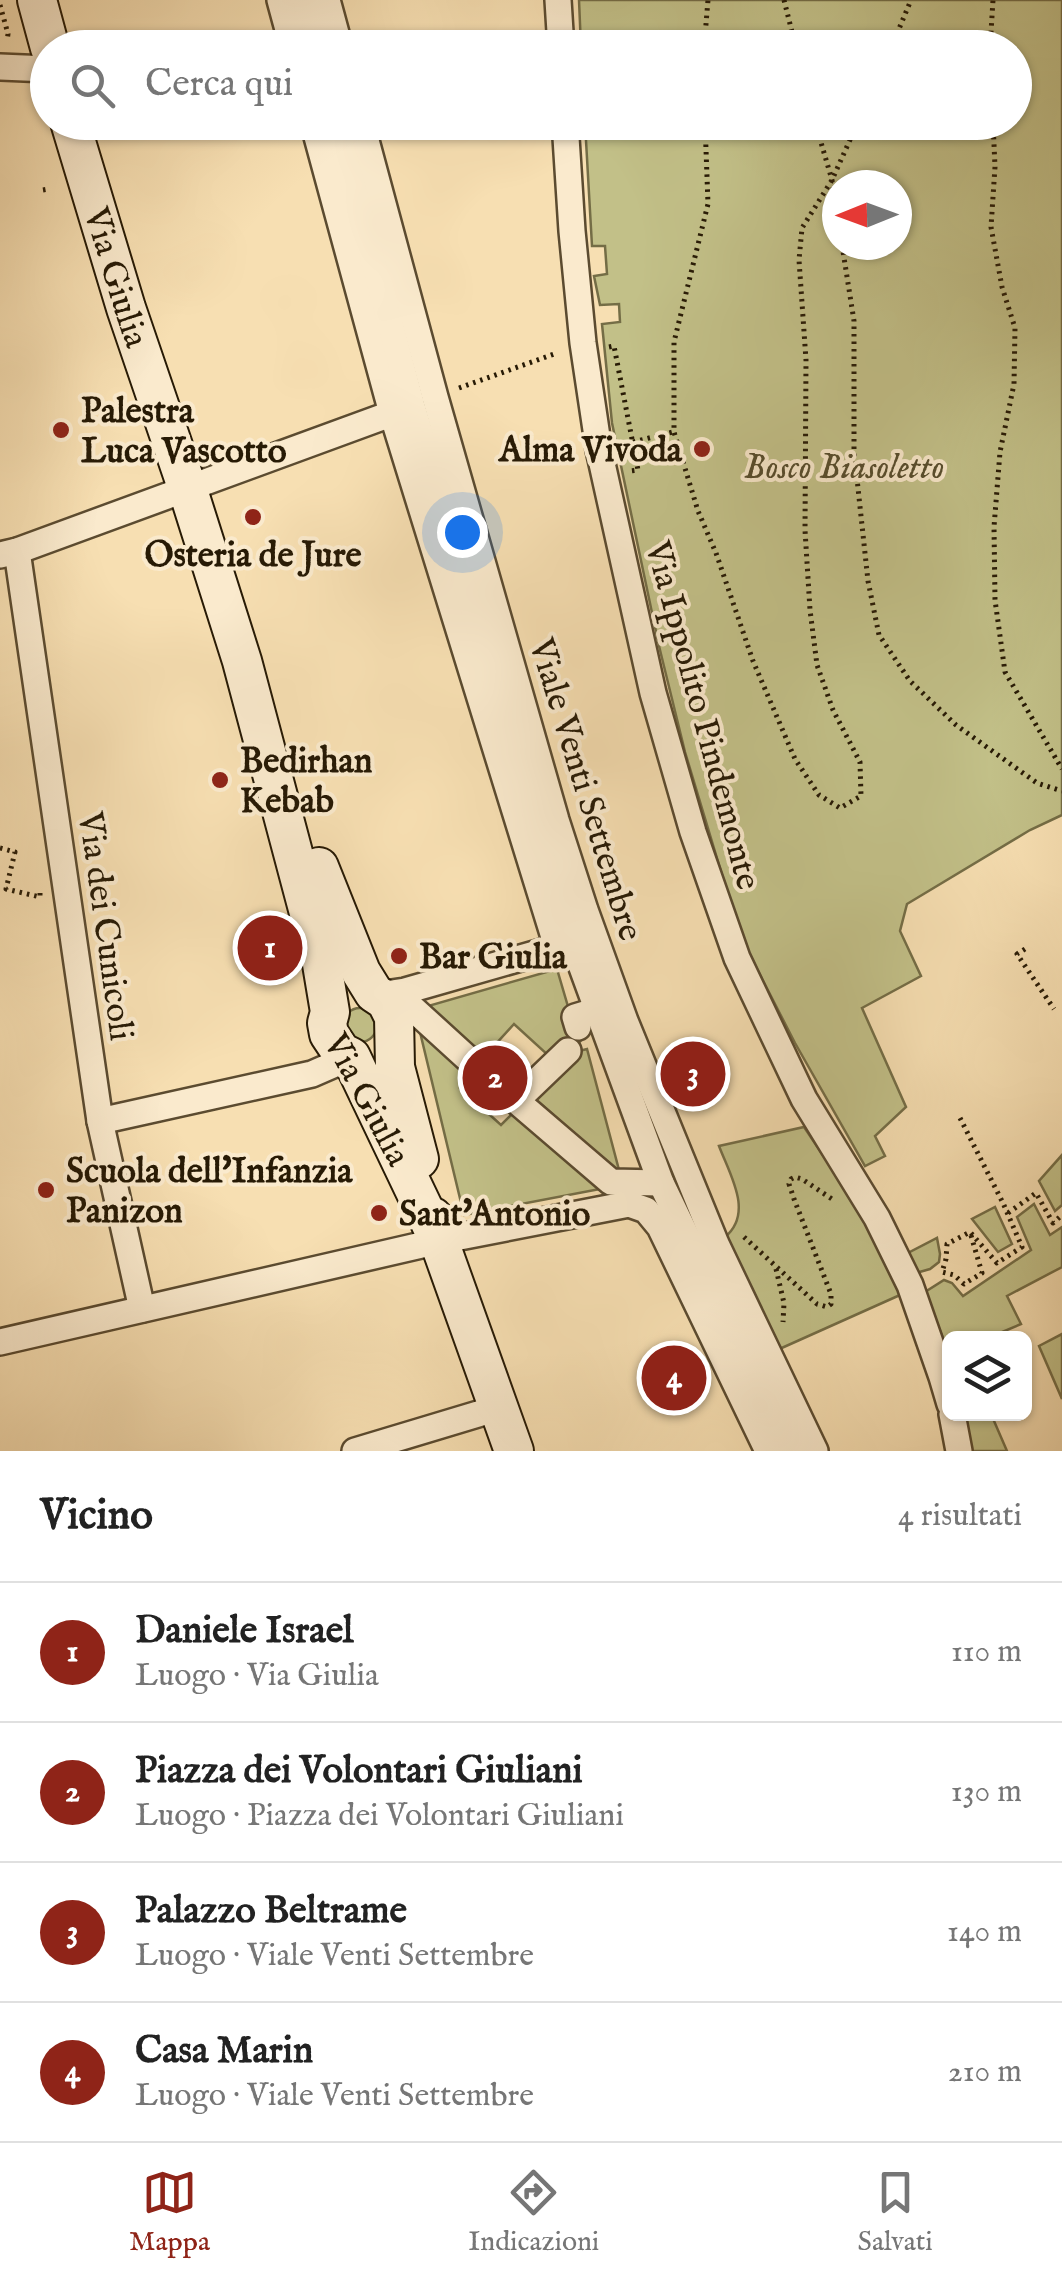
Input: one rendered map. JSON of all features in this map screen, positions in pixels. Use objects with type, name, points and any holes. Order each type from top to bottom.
[{"type":"street","points":[[37,0],[45,30]]},
{"type":"street","points":[[280,0],[288,30]]},
{"type":"street","points":[[305,0],[312,30]]},
{"type":"street","points":[[328,0],[336,30]]},
{"type":"street","points":[[558,0],[560,30]]},
{"type":"street","points":[[0,67],[30,68]]},
{"type":"street","name":"Via Giulia","points":[[75,140],[120,292],[242,661],[321,958],[330,1012],[328,1034],[341,1052],[352,1057],[439,1241]]},
{"type":"street","name":"Viale Venti Settembre","points":[[319,140],[624,1021],[716,1244],[816,1451]]},
{"type":"street","name":"Viale Venti Settembre","points":[[342,140],[554,936],[545,951],[404,991],[389,1007]]},
{"type":"street","name":"Viale Venti Settembre","points":[[363,140],[413,405],[580,962],[581,1029],[790,1451]]},
{"type":"street","name":"Via Ippolito Pindemonte","points":[[566,140],[577,351],[654,693],[693,832],[737,958],[804,1099],[877,1218],[910,1285],[942,1377]]},
{"type":"street","points":[[9,553],[413,405]]},
{"type":"street","name":"Via dei Cunicoli","points":[[9,553],[100,1121],[142,1309]]},
{"type":"street","name":"Via Giulia","points":[[242,661],[345,935],[361,972],[389,1007],[395,1067],[439,1241],[514,1451]]},
{"type":"street","points":[[330,1012],[343,995],[353,991],[389,1007],[517,1100],[608,1188],[660,1183]]},
{"type":"street","points":[[100,1121],[312,1074],[352,1057],[362,1059],[381,1052],[389,1044],[389,1007]]},
{"type":"street","points":[[517,1100],[581,1029]]},
{"type":"street","points":[[0,1342],[439,1241],[622,1204],[636,1205],[653,1216],[660,1227],[768,1451]]},
{"type":"street","points":[[355,1451],[498,1408]]},
{"type":"street","points":[[953,1421],[959,1451]]},
{"type":"path","points":[[706,30],[708,0]]},
{"type":"path","points":[[784,0],[792,30]]},
{"type":"path","points":[[898,30],[911,0]]},
{"type":"path","points":[[991,30],[993,0]]},
{"type":"path","points":[[0,5],[8,40],[0,45]]},
{"type":"path","points":[[706,140],[708,204],[674,342],[674,432],[698,511],[753,661],[794,759],[819,795],[840,808],[861,796],[860,762],[817,664],[804,494],[806,360],[799,260],[802,228],[822,196]]},
{"type":"path","points":[[820,140],[829,170]]},
{"type":"path","points":[[836,170],[850,140]]},
{"type":"path","points":[[994,140],[991,227],[1002,286],[1016,328],[1014,384],[998,471],[995,600],[1005,672],[1062,770]]},
{"type":"path","points":[[844,260],[854,321],[854,451],[868,581],[879,635],[910,681],[956,725],[1037,783],[1062,791]]},
{"type":"path","points":[[460,388],[577,351],[614,346],[638,470],[630,472],[627,454]]},
{"type":"path","points":[[633,442],[674,432]]},
{"type":"path","points":[[0,848],[15,852],[6,889],[40,897],[39,880]]},
{"type":"path","points":[[1025,949],[1017,954],[1054,1008]]},
{"type":"path","points":[[960,1118],[1022,1247],[997,1263],[970,1232]]},
{"type":"path","points":[[755,1248],[817,1304],[831,1304],[832,1294],[789,1184],[795,1177],[813,1186]]},
{"type":"path","points":[[1007,1214],[1036,1193],[1052,1223],[1062,1215]]},
{"type":"path","points":[[970,1232],[982,1273],[964,1284],[954,1275],[942,1272],[947,1244],[970,1232]]},
{"type":"path","points":[[775,1266],[784,1303]]},
{"type":"green space","name":"Bosco Biasoletto","points":[[579,0],[1062,0],[1062,815],[907,904],[900,931],[921,976],[862,1008],[906,1107],[875,1136],[885,1156],[865,1166],[741,938],[685,752],[612,423],[602,324],[620,322],[619,304],[600,305],[594,276],[607,274],[605,246],[592,246],[586,140],[1032,140],[1032,30],[580,30]]},
{"type":"green space","points":[[557,969],[574,1027],[584,1037],[577,1045],[579,1051],[587,1049],[619,1170],[616,1171],[532,1096],[548,1055],[514,1024],[483,1058],[428,1006]]},
{"type":"green space","points":[[360,1008],[372,1013],[377,1025],[372,1037],[360,1042],[348,1037],[343,1025],[348,1013]]},
{"type":"green space","points":[[420,1032],[470,1076],[460,1088],[501,1125],[513,1113],[600,1189],[464,1215]]},
{"type":"green space","points":[[804,1127],[858,1207],[900,1295],[775,1351],[725,1237],[734,1227],[739,1205],[719,1146]]},
{"type":"green space","points":[[1062,1155],[1062,1205],[1055,1211],[1039,1181]]},
{"type":"green space","points":[[1034,1204],[1050,1235],[1062,1227],[1062,1267],[1007,1296],[1021,1324],[1004,1331],[942,1331],[942,1336],[925,1292],[944,1280],[963,1296],[1031,1250],[1017,1217]]},
{"type":"green space","points":[[995,1207],[1012,1244],[998,1252],[972,1219]]},
{"type":"green space","points":[[937,1238],[939,1262],[916,1273],[906,1254]]},
{"type":"green space","points":[[1062,1334],[1062,1399],[1039,1346]]},
{"type":"green space","points":[[965,1421],[994,1421],[1007,1451],[972,1451]]},
{"type":"place","name":"Palestra Luca Vascotto","points":[[61,430]]},
{"type":"place","name":"Alma Vivoda","points":[[702,449]]},
{"type":"place","name":"Osteria de Jure","points":[[253,517]]},
{"type":"place","name":"Bedirhan Kebab","points":[[220,780]]},
{"type":"place","name":"Daniele Israel","points":[[270,948]]},
{"type":"place","name":"Bar Giulia","points":[[399,956]]},
{"type":"place","name":"Palazzo Beltrame","points":[[693,1074]]},
{"type":"place","name":"Piazza dei Volontari Giuliani","points":[[495,1078]]},
{"type":"place","name":"Scuola dell'Infanzia Panizon","points":[[46,1190]]},
{"type":"place","name":"Sant'Antonio","points":[[379,1213]]},
{"type":"place","name":"Casa Marin","points":[[674,1378]]}]
